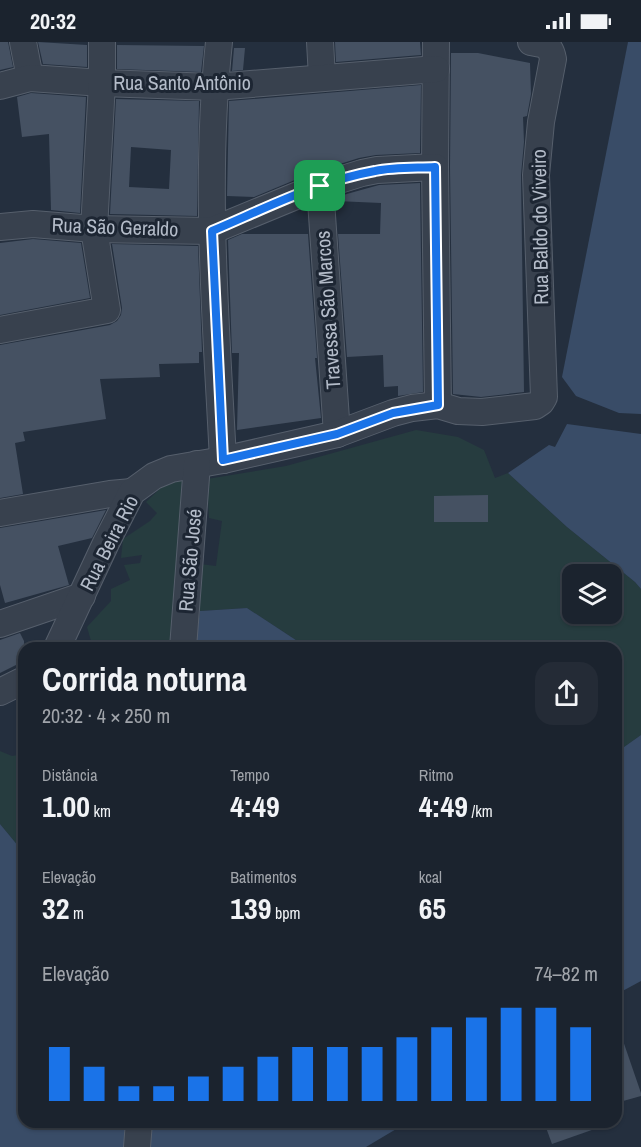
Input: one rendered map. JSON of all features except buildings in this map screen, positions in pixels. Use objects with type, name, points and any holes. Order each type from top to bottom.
[{"type":"street","points":[[23,42],[30,78]]},
{"type":"street","points":[[0,330],[107,310],[94,229],[102,42]]},
{"type":"street","points":[[219,42],[214,87],[212,231],[223,460]]},
{"type":"street","points":[[320,42],[322,77]]},
{"type":"street","points":[[436,42],[438,405]]},
{"type":"street","name":"Rua Baldo do Viveiro","points":[[438,405],[458,411],[482,412],[535,406],[542,402],[544,396],[536,175],[541,122],[553,58],[539,44]]},
{"type":"street","name":"Rua Santo Antônio","points":[[0,86],[30,78],[214,87],[436,69]]},
{"type":"street","name":"Rua São Geraldo","points":[[0,227],[33,224],[94,229],[212,231],[320,186],[377,170],[435,167]]},
{"type":"street","name":"Travessa São Marcos","points":[[320,186],[337,434]]},
{"type":"street","name":"Rua Beira Rio","points":[[60,642],[132,492],[154,476],[171,469],[197,468],[337,434],[393,413],[438,405]]},
{"type":"street","name":"Rua São José","points":[[183,642],[197,468]]},
{"type":"street","points":[[0,513],[132,492]]},
{"type":"street","points":[[0,624],[82,596]]},
{"type":"street","points":[[0,692],[18,683]]},
{"type":"street","points":[[136,1147],[138,1128]]},
{"type":"green space","points":[[416,430],[458,437],[484,450],[495,478],[508,473],[567,527],[613,564],[562,564],[562,624],[622,624],[622,571],[641,589],[641,735],[622,748],[622,642],[299,642],[247,608],[200,611],[200,564],[216,566],[222,521],[209,518],[207,479],[286,466]]},
{"type":"green space","points":[[192,471],[178,642],[91,642],[87,627],[111,601],[111,589],[130,580],[124,565],[140,563],[142,555],[121,558],[123,539],[150,521],[157,513],[146,502],[168,481]]},
{"type":"green space","points":[[0,751],[12,756],[18,755],[18,846],[0,824]]},
{"type":"water","points":[[628,42],[641,42],[641,414],[619,413],[576,396],[562,377]]},
{"type":"water","points":[[567,424],[641,434],[641,589],[622,571],[622,564],[613,564],[567,527],[508,473],[549,445],[555,447]]},
{"type":"water","points":[[247,608],[299,642],[196,642],[200,611]]},
{"type":"water","points":[[641,735],[641,981],[622,991],[622,748]]},
{"type":"water","points":[[0,824],[18,846],[18,1128],[398,1128],[366,1147],[0,1147]]},
{"type":"route","points":[[435,167],[438,405],[412,408],[337,434],[223,460],[212,231],[320,186],[377,170],[435,167]]}]
